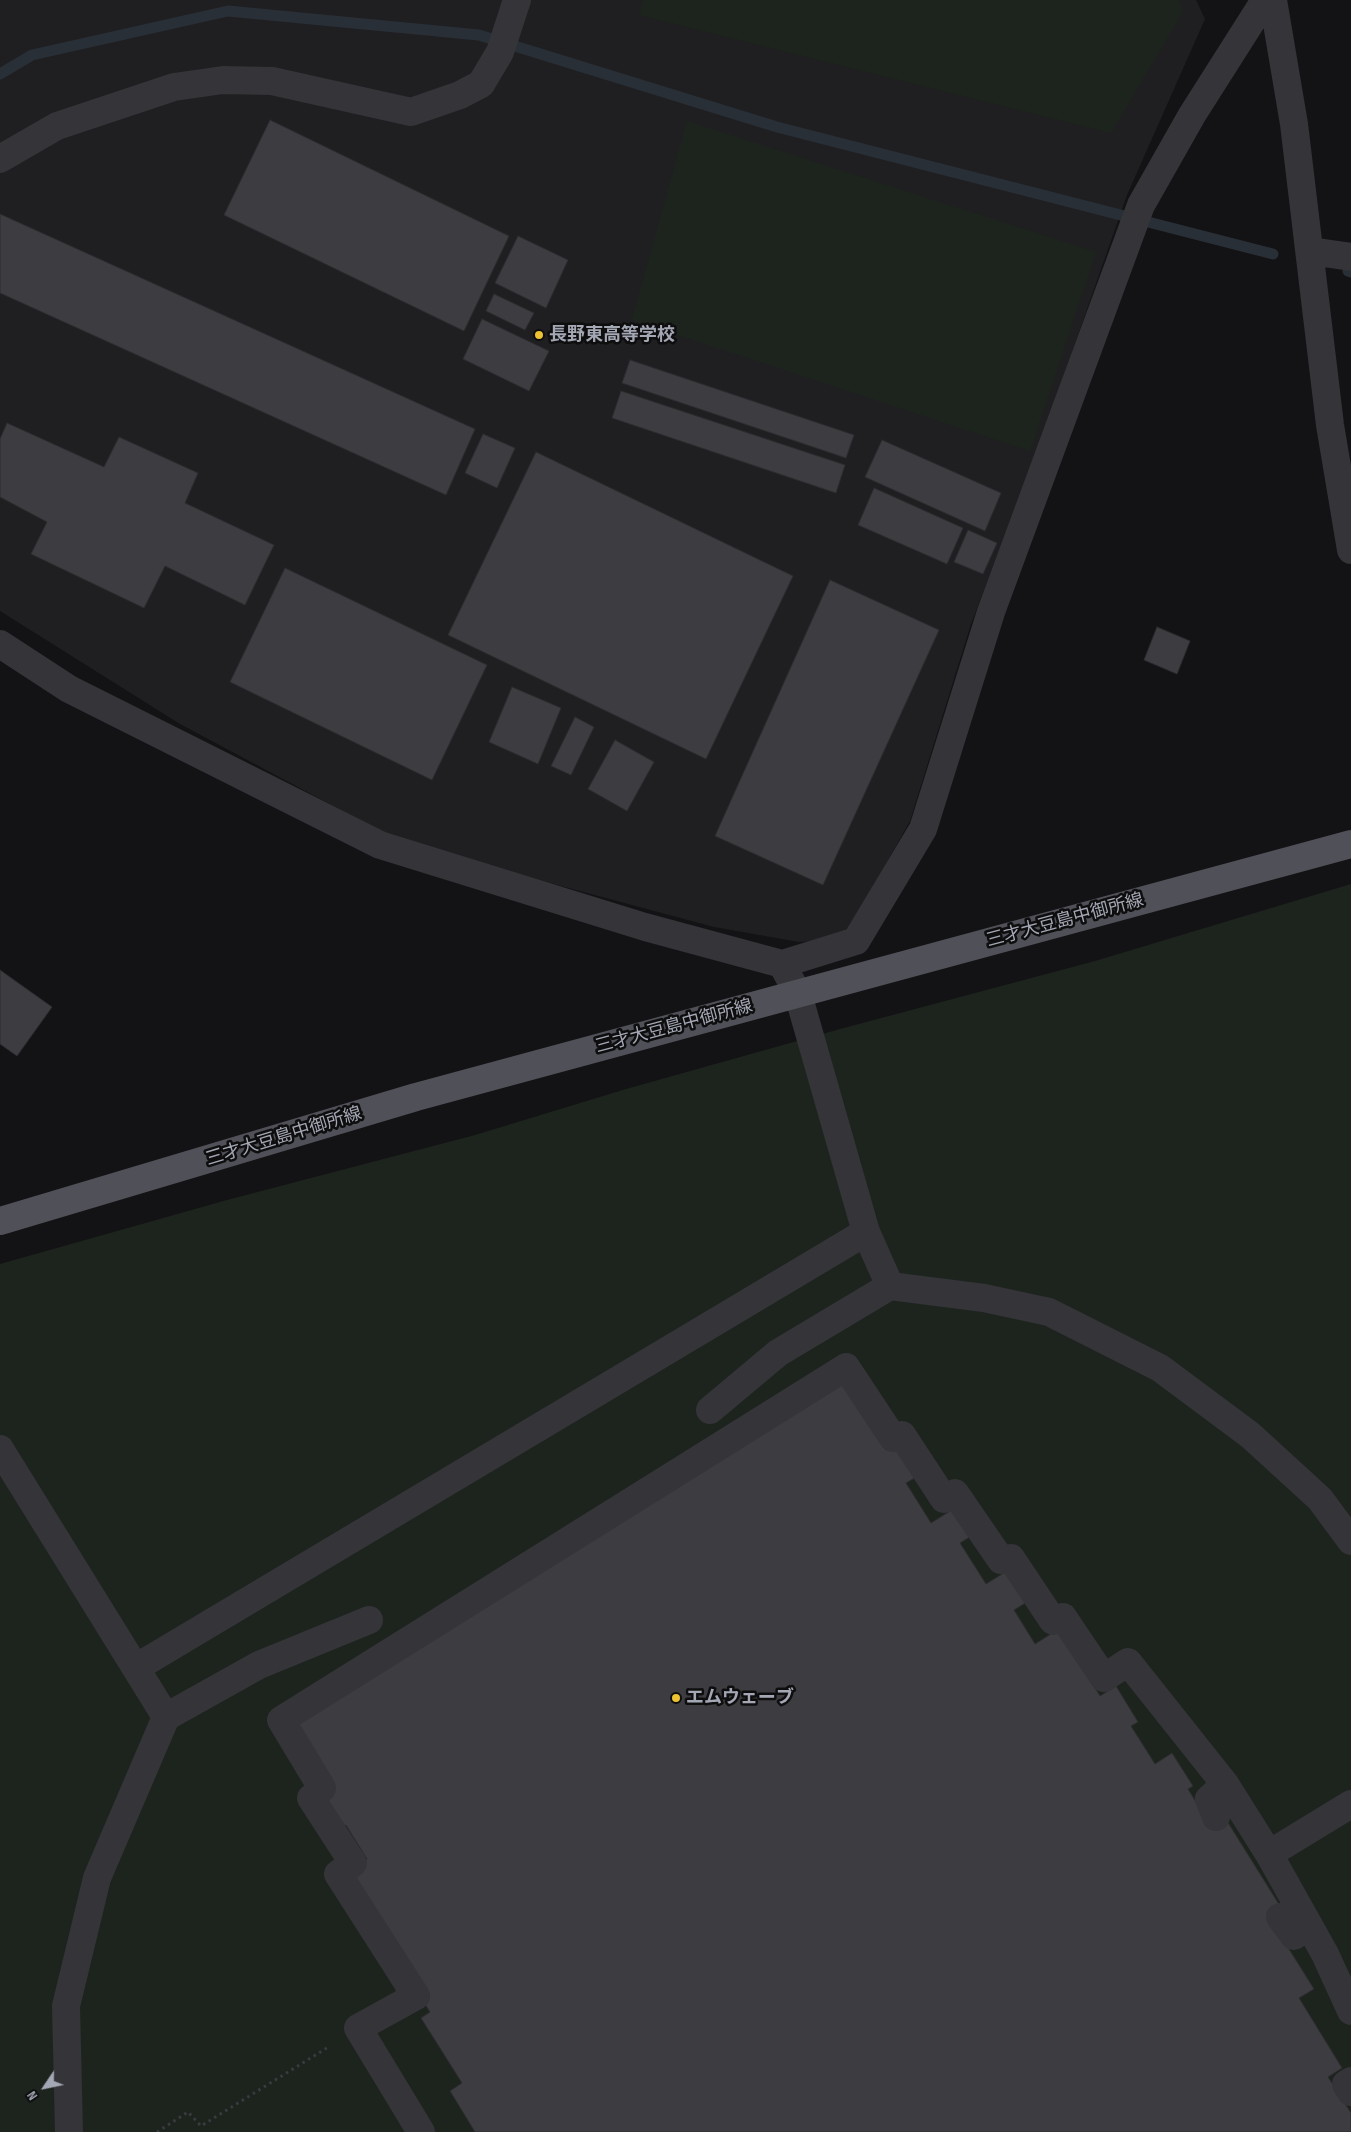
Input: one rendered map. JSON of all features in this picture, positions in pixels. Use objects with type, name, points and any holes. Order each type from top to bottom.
[{"type":"main road","name":"三才大豆島中御所線","points":[[0,1221],[416,1097],[1351,844]]},
{"type":"street","points":[[0,159],[58,126],[174,87],[223,80],[272,81],[411,112],[460,96],[481,84],[503,45],[517,0]]},
{"type":"street","points":[[0,644],[69,689],[380,845],[645,927],[782,964],[856,941],[923,829],[991,612],[1137,217],[1192,115],[1265,0]]},
{"type":"street","points":[[1274,0],[1294,124],[1330,425],[1351,550]]},
{"type":"street","points":[[1310,251],[1351,256]]},
{"type":"street","points":[[782,964],[798,994],[866,1232],[890,1286]]},
{"type":"street","points":[[137,1667],[866,1232]]},
{"type":"street","points":[[710,1410],[778,1353],[890,1286],[984,1298],[1049,1312],[1160,1368],[1250,1435],[1320,1499],[1351,1541]]},
{"type":"street","points":[[421,2132],[358,2028],[416,1996],[338,1874],[353,1863],[310,1798],[322,1788],[281,1720],[846,1367],[894,1438],[902,1435],[944,1499],[955,1493],[1002,1560],[1011,1558],[1053,1621],[1064,1617],[1104,1678],[1128,1662],[1225,1784],[1269,1854],[1325,1954],[1351,2011]]},
{"type":"street","points":[[0,1449],[50,1533],[137,1667],[166,1717]]},
{"type":"street","points":[[69,2132],[66,2006],[68,1996],[97,1878],[166,1717],[258,1665],[369,1620]]},
{"type":"street","points":[[1216,1817],[1209,1799],[1225,1784]]},
{"type":"street","points":[[1269,1854],[1351,1804]]},
{"type":"street","points":[[1280,1917],[1294,1936],[1309,1926]]},
{"type":"street","points":[[1351,2081],[1346,2084],[1351,2092]]},
{"type":"path","points":[[157,2132],[188,2112],[202,2126],[358,2028]]},
{"type":"shaded area","name":"長野東高等学校","points":[[0,0],[1196,0],[1205,19],[1127,195],[1029,475],[971,624],[910,821],[847,934],[826,941],[799,942],[714,927],[505,871],[384,833],[180,724],[0,611]]},
{"type":"shaded area","points":[[643,0],[1178,0],[1183,11],[1111,133],[639,15]]},
{"type":"shaded area","points":[[687,121],[1096,252],[1030,451],[632,320]]},
{"type":"shaded area","name":"エムウェーブ","points":[[1351,884],[1351,2132],[0,2132],[0,1264],[227,1200],[475,1135],[626,1089],[840,1029],[1095,961]]},
{"type":"building","points":[[270,120],[509,236],[464,331],[224,215]]},
{"type":"building","points":[[0,214],[475,429],[446,495],[0,293]]},
{"type":"building","points":[[518,236],[568,260],[546,308],[495,283]]},
{"type":"building","points":[[494,294],[534,313],[525,330],[486,311]]},
{"type":"building","points":[[482,319],[549,351],[529,391],[463,359]]},
{"type":"building","points":[[630,360],[854,435],[846,458],[622,383]]},
{"type":"building","points":[[621,391],[845,465],[836,493],[612,418]]},
{"type":"building","points":[[7,423],[104,467],[119,437],[198,473],[185,503],[274,545],[245,605],[165,566],[144,608],[31,554],[47,522],[0,497],[0,439]]},
{"type":"building","points":[[483,434],[515,448],[497,488],[465,473]]},
{"type":"building","points":[[882,440],[1001,493],[985,531],[865,477]]},
{"type":"building","points":[[536,452],[793,576],[706,759],[448,635]]},
{"type":"building","points":[[874,488],[963,528],[947,564],[858,525]]},
{"type":"building","points":[[968,530],[997,543],[983,574],[954,562]]},
{"type":"building","points":[[285,568],[487,665],[432,780],[230,682]]},
{"type":"building","points":[[830,580],[939,630],[823,885],[715,836]]},
{"type":"building","points":[[1157,627],[1190,641],[1177,674],[1144,660]]},
{"type":"building","points":[[512,687],[561,708],[538,764],[489,742]]},
{"type":"building","points":[[575,717],[594,727],[571,775],[551,766]]},
{"type":"building","points":[[615,740],[654,762],[627,811],[588,789]]},
{"type":"building","points":[[0,970],[52,1007],[17,1056],[0,1044]]},
{"type":"building","points":[[843,1381],[886,1450],[897,1443],[918,1476],[906,1483],[931,1523],[955,1508],[973,1535],[960,1543],[986,1584],[1007,1571],[1027,1602],[1014,1610],[1035,1644],[1062,1627],[1081,1665],[1100,1696],[1116,1686],[1138,1722],[1131,1726],[1155,1764],[1172,1753],[1193,1786],[1188,1789],[1208,1822],[1222,1813],[1285,1914],[1272,1922],[1314,1989],[1299,1998],[1342,2068],[1328,2077],[1351,2113],[1351,2132],[475,2132],[450,2091],[462,2083],[421,2018],[430,2012],[343,1873],[367,1859],[346,1825],[336,1831],[290,1728]]},
{"type":"waterway","points":[[0,74],[32,55],[228,11],[479,35],[777,127],[1273,254]]},
{"type":"place","name":"長野東高等学校","points":[[539,335]]},
{"type":"place","name":"エムウェーブ","points":[[676,1698]]}]
